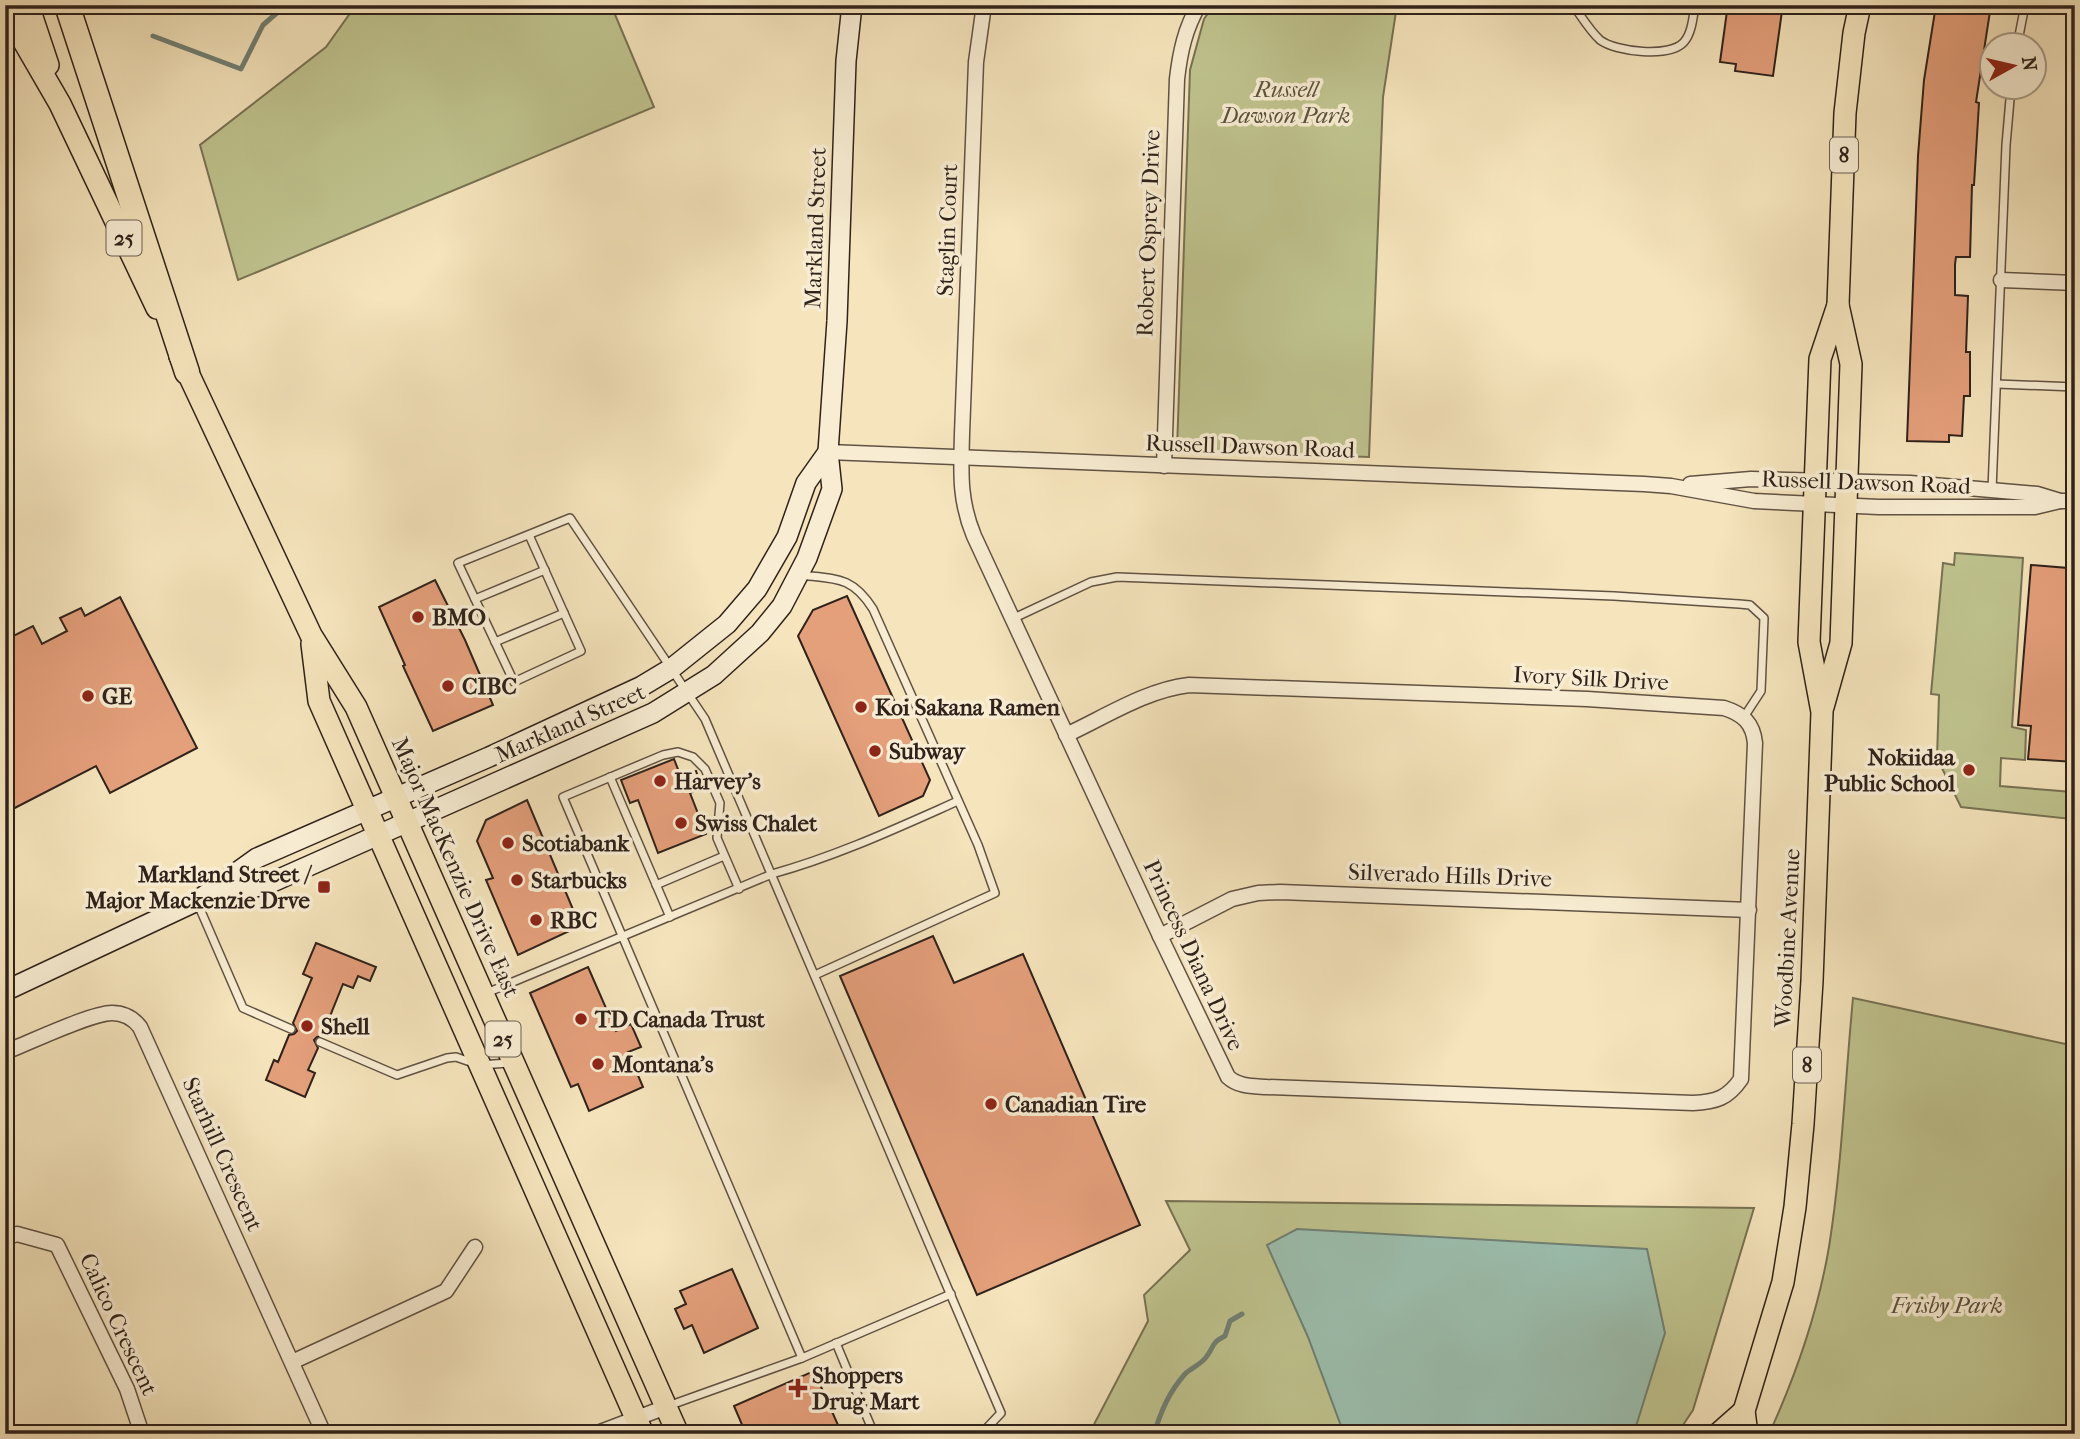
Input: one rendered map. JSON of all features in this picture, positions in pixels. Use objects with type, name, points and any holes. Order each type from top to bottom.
[{"type":"highway","points":[[67,5],[187,372]]},
{"type":"main road","name":"Major MacKenzie Drive East","points":[[29,5],[60,104]]},
{"type":"main road","name":"Woodbine Avenue","points":[[1822,712],[1841,643],[1851,364],[1838,305],[1845,113],[1860,5]]},
{"type":"main road","name":"Major MacKenzie Drive East","points":[[5,9],[60,104],[311,635],[356,707],[678,1434]]},
{"type":"main road","name":"Woodbine Avenue","points":[[1747,1434],[1744,1411],[1783,1282],[1794,1207],[1812,981],[1822,712],[1810,642],[1820,359],[1838,305]]},
{"type":"main road","name":"Major MacKenzie Drive East","points":[[311,635],[319,701],[640,1426]]},
{"type":"main road","points":[[1718,1434],[1744,1411]]},
{"type":"street","name":"Markland Street","points":[[197,901],[268,884],[644,717],[714,675],[760,634],[782,606],[800,575],[832,489],[828,452],[837,321],[846,61],[852,5]]},
{"type":"street","name":"Staglin Court","points":[[962,457],[976,62],[984,5]]},
{"type":"street","name":"Robert Osprey Drive","points":[[1164,466],[1177,79],[1186,33],[1199,5]]},
{"type":"street","points":[[2001,280],[2075,283]]},
{"type":"street","name":"Markland Street","points":[[5,992],[197,901],[257,858],[602,705],[672,668],[721,630],[757,589],[788,537],[806,483],[828,452]]},
{"type":"street","name":"Russell Dawson Road","points":[[828,452],[1671,486],[1751,479],[1847,481],[1952,486],[2036,494],[2068,501]]},
{"type":"street","name":"Princess Diana Drive","points":[[962,457],[961,496],[965,514],[1160,936],[1223,1069],[1234,1082],[1244,1086],[1693,1103],[1724,1098],[1741,1079],[1749,910]]},
{"type":"street","name":"Russell Dawson Road","points":[[1671,486],[1754,501],[1846,506],[2021,508],[2068,501]]},
{"type":"street","name":"Ivory Silk Drive","points":[[1066,735],[1170,687],[1189,685],[1587,699],[1724,708],[1744,717]]},
{"type":"street","points":[[1744,717],[1754,733],[1755,743],[1749,910]]},
{"type":"street","name":"Silverado Hills Drive","points":[[1160,936],[1232,899],[1258,893],[1280,892],[1749,910]]},
{"type":"street","name":"Starhill Crescent","points":[[5,1052],[106,1014],[116,1013],[134,1019],[141,1027],[324,1434]]},
{"type":"street","name":"Calico Crescent","points":[[5,1238],[17,1234],[57,1245],[127,1389],[142,1434]]},
{"type":"street","points":[[292,1362],[446,1291],[475,1247]]},
{"type":"street","points":[[595,1434],[640,1426],[666,1407]]},
{"type":"lane","points":[[1573,5],[1601,40],[1626,48],[1667,52],[1684,42],[1689,35],[1695,5]]},
{"type":"lane","points":[[2020,32],[2025,5]]},
{"type":"lane","points":[[1992,490],[2010,102]]},
{"type":"lane","points":[[1997,384],[2075,387]]},
{"type":"lane","points":[[529,535],[582,652],[513,682],[458,563],[570,518],[705,719],[1001,1413],[984,1431],[977,1434]]},
{"type":"lane","points":[[475,599],[545,570]]},
{"type":"lane","points":[[800,575],[840,579],[862,592],[873,609],[978,845],[995,893],[815,975]]},
{"type":"lane","points":[[1013,618],[1091,582],[1117,577],[1614,596],[1750,605],[1764,618],[1761,691],[1744,717]]},
{"type":"lane","points":[[495,642],[564,613]]},
{"type":"lane","points":[[739,889],[717,838],[720,803],[705,769],[693,757],[678,752],[663,755],[564,797],[802,1358]]},
{"type":"lane","points":[[610,777],[670,917]]},
{"type":"lane","points":[[483,994],[772,874],[819,861],[958,801]]},
{"type":"lane","points":[[656,885],[724,856]]},
{"type":"lane","points":[[197,901],[243,1008],[291,1029]]},
{"type":"lane","points":[[320,1042],[397,1075],[447,1058],[456,1057],[480,1065],[513,1062]]},
{"type":"lane","points":[[666,1407],[802,1358],[951,1294]]},
{"type":"lane","points":[[836,1343],[874,1434]]},
{"type":"green space","points":[[356,5],[611,5],[654,107],[238,280],[200,145],[326,47]]},
{"type":"green space","name":"Russell Dawson Park","points":[[1214,5],[1397,5],[1383,97],[1369,457],[1177,450],[1190,70],[1204,19]]},
{"type":"green space","points":[[1955,553],[2023,558],[2012,727],[2026,730],[2025,760],[2001,758],[2000,786],[2073,792],[2071,819],[1961,807],[1937,758],[1939,695],[1931,694],[1943,563],[1954,565]]},
{"type":"green space","name":"Frisby Park","points":[[1853,998],[2075,1046],[2075,1434],[1769,1434],[1805,1342],[1829,1247]]},
{"type":"green space","points":[[1166,1201],[1754,1208],[1693,1410],[1677,1434],[1089,1434],[1148,1321],[1144,1295],[1190,1250]]},
{"type":"shaded area","points":[[1297,1229],[1647,1249],[1665,1333],[1637,1423],[1631,1434],[1344,1434],[1308,1337],[1267,1245]]},
{"type":"building","points":[[1936,5],[1991,5],[1987,32],[1979,32],[1979,83],[1976,102],[1979,103],[1972,185],[1970,257],[1956,257],[1955,264],[1955,295],[1968,296],[1966,352],[1970,352],[1970,396],[1964,396],[1962,436],[1949,435],[1949,442],[1907,441],[1918,156],[1924,80]]},
{"type":"building","points":[[1744,7],[1782,11],[1773,76],[1735,71],[1736,64],[1720,62],[1727,11],[1743,13]]},
{"type":"building","points":[[2031,565],[2068,568],[2066,588],[2075,588],[2075,762],[2028,759],[2031,726],[2018,725]]},
{"type":"building","points":[[435,580],[493,705],[433,731],[379,607]]},
{"type":"building","points":[[847,596],[930,780],[923,796],[879,816],[798,636],[813,610]]},
{"type":"building","name":"GE","points":[[120,597],[197,748],[110,793],[96,766],[5,813],[5,640],[33,626],[42,644],[67,631],[60,618],[81,608],[85,616]]},
{"type":"building","points":[[674,759],[681,777],[696,771],[702,788],[690,793],[706,834],[658,853],[638,800],[630,803],[621,780]]},
{"type":"building","points":[[527,800],[580,926],[518,955],[486,880],[493,878],[477,841],[486,820]]},
{"type":"building","name":"Canadian Tire","points":[[933,936],[954,983],[1023,954],[1140,1225],[977,1295],[840,976]]},
{"type":"building","points":[[316,943],[376,967],[370,981],[358,976],[353,988],[343,984],[322,1036],[314,1040],[318,1048],[308,1070],[315,1073],[305,1097],[266,1080],[274,1060],[278,1062],[289,1035],[297,1031],[293,1023],[312,978],[303,974]]},
{"type":"building","points":[[588,967],[616,1031],[631,1024],[641,1047],[628,1052],[643,1087],[589,1111],[578,1084],[571,1087],[530,993]]},
{"type":"building","points":[[732,1269],[758,1328],[704,1353],[692,1325],[684,1329],[675,1309],[686,1304],[680,1291]]},
{"type":"building","name":"Shoppers Drug Mart","points":[[814,1371],[842,1434],[746,1434],[734,1406]]},
{"type":"waterway","points":[[153,36],[241,69],[263,25],[286,5]]},
{"type":"waterway","points":[[1154,1434],[1166,1402],[1179,1381],[1205,1359],[1215,1343],[1225,1336],[1230,1321],[1242,1314]]},
{"type":"place","name":"BMO","points":[[418,617]]},
{"type":"place","name":"CIBC","points":[[448,686]]},
{"type":"place","name":"GE","points":[[88,696]]},
{"type":"place","name":"Koi Sakana Ramen","points":[[861,707]]},
{"type":"place","name":"Subway","points":[[875,751]]},
{"type":"place","name":"Nokiidaa Public School","points":[[1969,770]]},
{"type":"place","name":"Harvey's","points":[[660,781]]},
{"type":"place","name":"Swiss Chalet","points":[[681,823]]},
{"type":"place","name":"Scotiabank","points":[[508,843]]},
{"type":"place","name":"Starbucks","points":[[517,880]]},
{"type":"place","name":"Markland Street / Major Mackenzie Drve","points":[[324,887]]},
{"type":"place","name":"RBC","points":[[536,920]]},
{"type":"place","name":"TD Canada Trust","points":[[581,1019]]},
{"type":"place","name":"Shell","points":[[307,1026]]},
{"type":"place","name":"Montana's","points":[[598,1064]]},
{"type":"place","name":"Canadian Tire","points":[[991,1104]]},
{"type":"place","name":"Shoppers Drug Mart","points":[[798,1388]]}]
